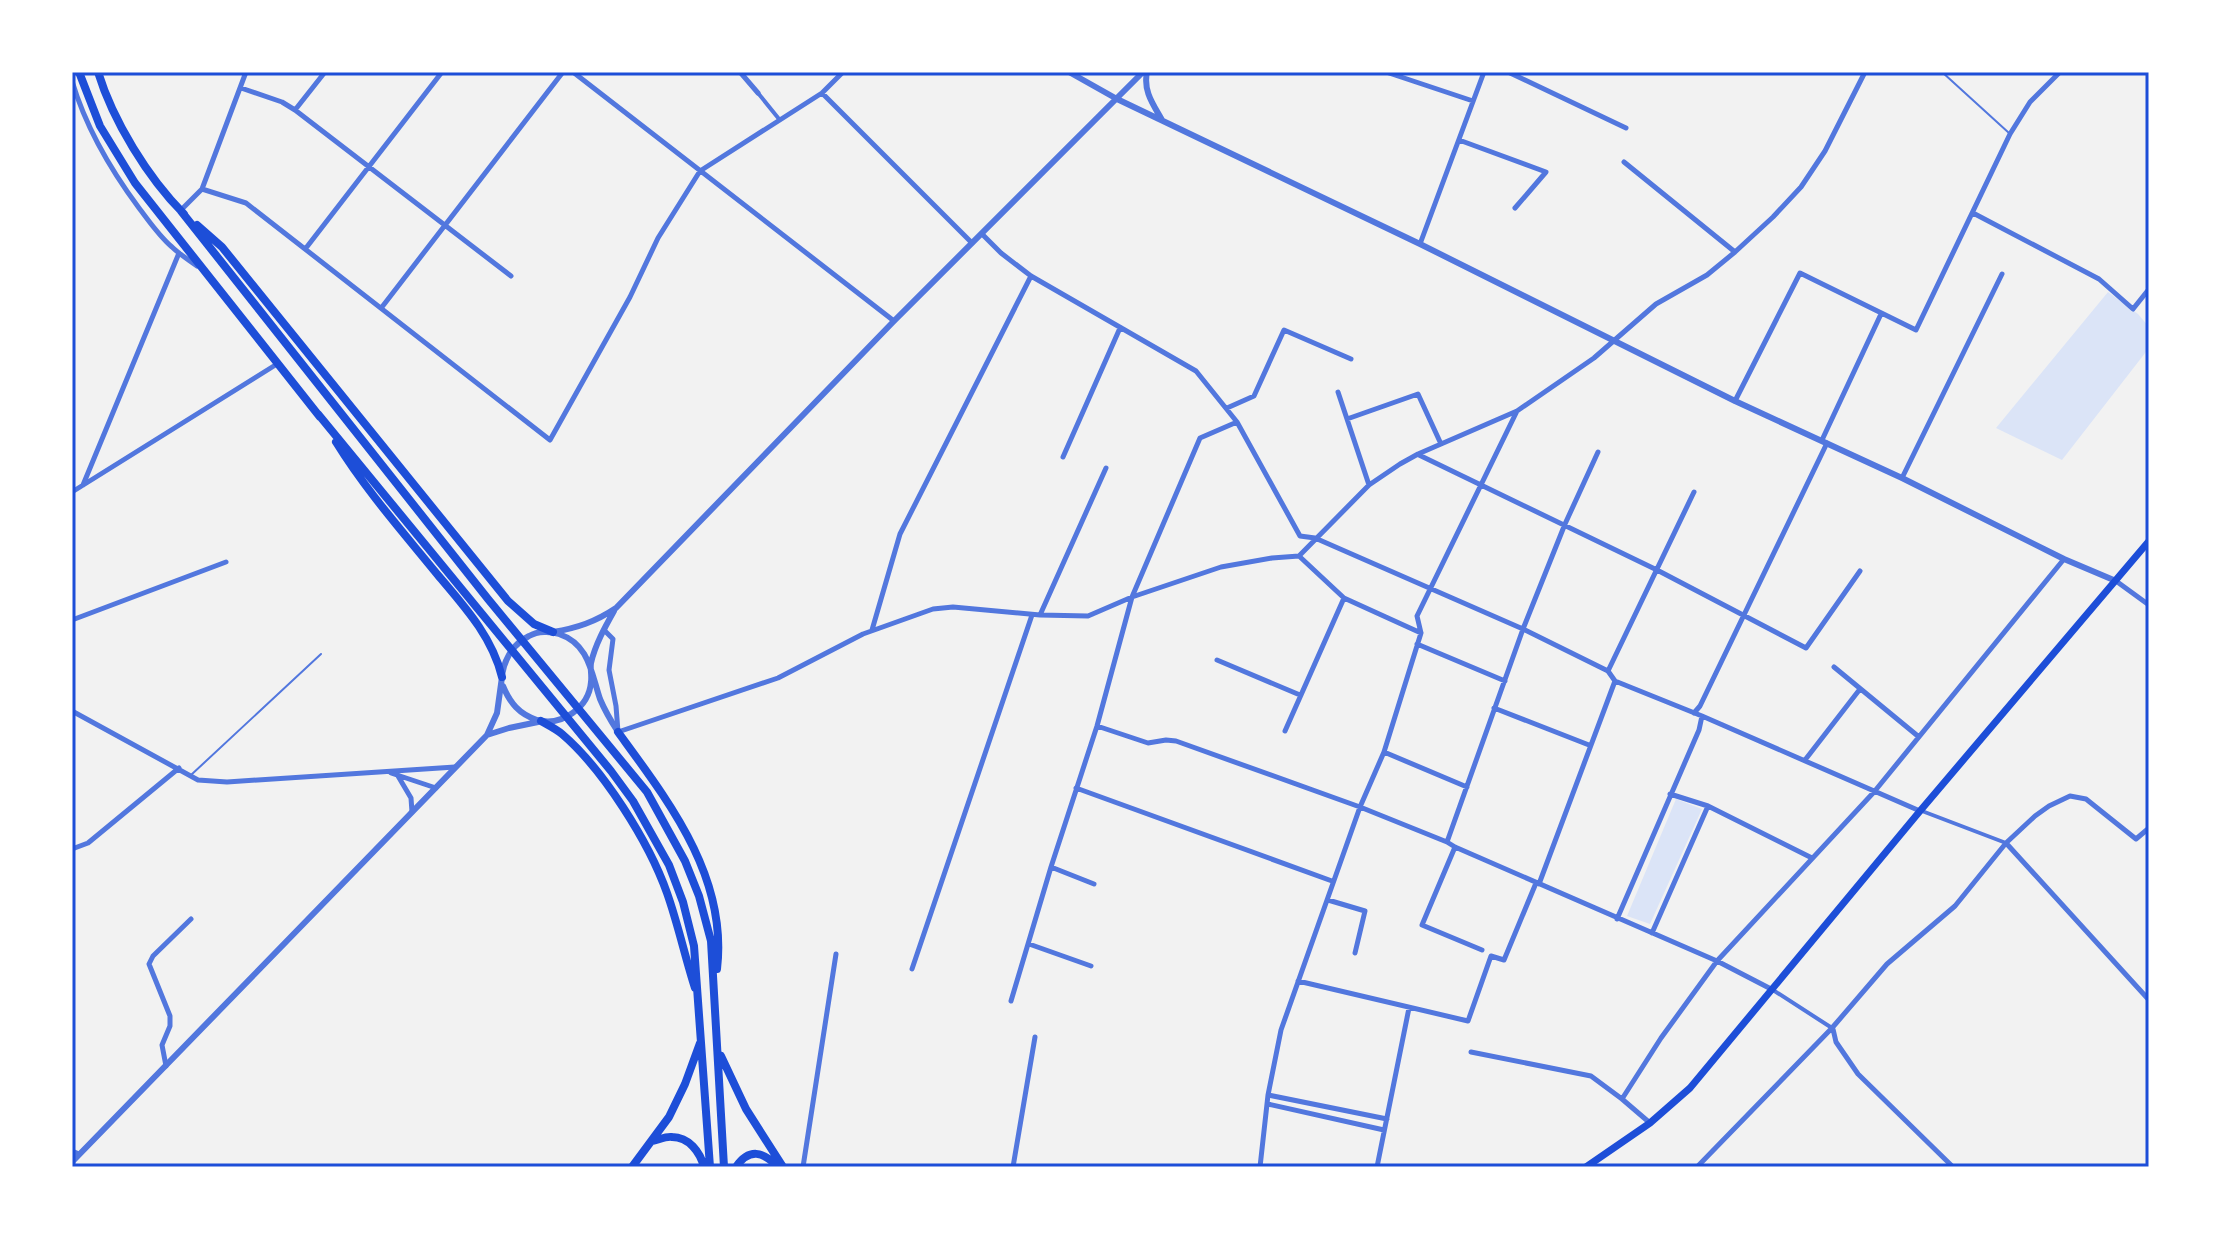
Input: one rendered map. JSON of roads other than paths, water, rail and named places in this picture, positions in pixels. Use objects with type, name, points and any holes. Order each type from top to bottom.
[{"type":"highway","points":[[79,72],[100,126],[135,183],[277,364],[633,801],[669,865],[683,902],[694,946],[710,1167]]},
{"type":"highway","points":[[98,72],[129,141],[181,211],[488,599],[647,792],[685,861],[699,896],[711,941],[724,1167]]},
{"type":"highway","points":[[181,211],[222,247],[508,601],[534,624],[553,632]]},
{"type":"highway","points":[[318,414],[353,470],[474,619],[497,658],[502,677]]},
{"type":"highway","points":[[541,721],[575,747],[607,784],[640,837],[666,892],[699,1001]]},
{"type":"highway","points":[[618,732],[662,792],[702,866],[716,917],[719,956],[715,990]]},
{"type":"highway","points":[[632,1167],[669,1117],[702,1038]]},
{"type":"highway","points":[[718,1049],[746,1109],[780,1167]]},
{"type":"highway","points":[[651,1141],[671,1136],[683,1140],[696,1149],[704,1167]]},
{"type":"highway","points":[[736,1167],[742,1159],[754,1153],[764,1155],[780,1167]]},
{"type":"main road","points":[[1586,1167],[1650,1123],[1690,1088],[2149,541]]},
{"type":"street","points":[[181,211],[202,189],[246,72]]},
{"type":"street","points":[[295,110],[325,72]]},
{"type":"street","points":[[306,248],[442,72]]},
{"type":"street","points":[[382,307],[563,72]]},
{"type":"street","points":[[573,72],[583,75],[700,171],[894,321]]},
{"type":"street","points":[[740,72],[779,119]]},
{"type":"street","points":[[202,189],[246,203],[550,440],[630,297],[658,238],[700,171],[822,93],[843,72]]},
{"type":"street","points":[[1069,72],[1117,99],[1420,244],[1735,401],[2116,581],[2149,605]]},
{"type":"street","points":[[72,1162],[76,1152],[166,1066],[487,735],[497,713],[508,654],[520,641],[535,633],[576,628],[616,608],[894,321],[1145,72]]},
{"type":"street","points":[[1145,72],[1150,100],[1162,120]]},
{"type":"street","points":[[1386,72],[1473,101]]},
{"type":"street","points":[[1420,244],[1484,72]]},
{"type":"street","points":[[1508,72],[1626,128]]},
{"type":"street","points":[[618,732],[778,678],[872,630],[933,609],[953,607],[1032,615],[1088,616],[1132,597],[1221,567],[1299,556],[1369,485],[1418,454],[1517,411],[1594,358],[1656,304],[1707,275],[1735,252],[1801,187],[1825,151],[1865,72]]},
{"type":"street","points":[[1735,401],[1800,273],[1916,330],[2010,134],[2030,102],[2060,72]]},
{"type":"street","points":[[72,81],[90,132],[107,160],[151,223],[179,253],[202,270]]},
{"type":"street","points":[[241,88],[282,102],[295,110],[511,276]]},
{"type":"street","points":[[822,93],[972,243]]},
{"type":"street","points":[[1459,140],[1546,172],[1515,208]]},
{"type":"street","points":[[1624,162],[1735,252]]},
{"type":"street","points":[[1973,213],[2099,279],[2133,309],[2149,289]]},
{"type":"street","points":[[982,234],[1031,276],[1196,371],[1237,422],[1300,536],[1315,538],[1523,629],[1608,671],[1615,681],[1874,792],[2006,843],[2149,1000]]},
{"type":"street","points":[[83,485],[179,253]]},
{"type":"street","points":[[1902,478],[2002,274]]},
{"type":"street","points":[[872,630],[900,534],[1031,276]]},
{"type":"street","points":[[1694,713],[1745,615],[1881,314]]},
{"type":"street","points":[[1063,457],[1120,328]]},
{"type":"street","points":[[1227,408],[1254,396],[1284,330],[1351,359]]},
{"type":"street","points":[[72,492],[277,364]]},
{"type":"street","points":[[1338,392],[1369,485]]},
{"type":"street","points":[[1347,419],[1418,394],[1441,444]]},
{"type":"street","points":[[1260,1167],[1268,1095],[1281,1030],[1332,881],[1384,752],[1421,633],[1417,616],[1517,411]]},
{"type":"street","points":[[1011,1001],[1097,726],[1132,597],[1200,438],[1237,422]]},
{"type":"street","points":[[1447,842],[1523,629],[1598,452]]},
{"type":"street","points":[[1418,454],[1565,524],[1806,648],[1860,571]]},
{"type":"street","points":[[1040,615],[1106,468]]},
{"type":"street","points":[[1608,671],[1694,492]]},
{"type":"street","points":[[1299,556],[1344,598],[1421,633]]},
{"type":"street","points":[[1622,1099],[1661,1038],[1717,961],[1874,792],[2064,559]]},
{"type":"street","points":[[72,620],[226,562]]},
{"type":"street","points":[[1285,731],[1344,598]]},
{"type":"street","points":[[487,735],[541,721],[559,720],[574,712],[586,699],[592,682],[590,665],[616,608]]},
{"type":"street","points":[[912,969],[1032,615]]},
{"type":"street","points":[[604,630],[613,639],[609,670],[618,732]]},
{"type":"street","points":[[553,632],[569,638],[583,649],[607,715],[618,732]]},
{"type":"street","points":[[1417,644],[1505,681]]},
{"type":"street","points":[[1217,660],[1300,695]]},
{"type":"street","points":[[1834,667],[1919,737]]},
{"type":"street","points":[[502,677],[511,704],[525,715],[541,721]]},
{"type":"street","points":[[1298,981],[1468,1021],[1491,956],[1504,960],[1538,883],[1615,681]]},
{"type":"street","points":[[1805,760],[1860,689]]},
{"type":"street","points":[[1494,708],[1589,745]]},
{"type":"street","points":[[72,711],[198,780],[227,782],[456,767]]},
{"type":"street","points":[[1617,919],[1699,730],[1702,716]]},
{"type":"street","points":[[1097,726],[1148,743],[1176,741],[1360,807],[1717,961],[1773,990],[1832,1028],[1836,1042],[1858,1074],[1953,1167]]},
{"type":"street","points":[[1384,752],[1467,787]]},
{"type":"street","points":[[72,849],[88,843],[179,768]]},
{"type":"street","points":[[386,772],[436,788]]},
{"type":"street","points":[[398,775],[411,798],[412,812]]},
{"type":"street","points":[[1076,788],[1332,881]]},
{"type":"street","points":[[1670,794],[1708,806],[1812,858]]},
{"type":"street","points":[[1697,1167],[1832,1028],[1887,964],[1955,906],[2006,843],[2035,816],[2070,796],[2086,799],[2136,839],[2149,828]]},
{"type":"street","points":[[1652,933],[1708,806]]},
{"type":"street","points":[[1455,847],[1422,925],[1482,950]]},
{"type":"street","points":[[1051,867],[1094,884]]},
{"type":"street","points":[[1328,900],[1365,911],[1355,953]]},
{"type":"street","points":[[166,1066],[162,1045],[170,1026],[170,1016],[149,964],[153,956],[191,919]]},
{"type":"street","points":[[1029,944],[1091,966]]},
{"type":"street","points":[[803,1167],[836,954]]},
{"type":"street","points":[[1377,1167],[1409,1008]]},
{"type":"street","points":[[1013,1167],[1035,1037]]},
{"type":"street","points":[[1471,1052],[1591,1076],[1650,1123]]},
{"type":"street","points":[[1268,1095],[1387,1119]]},
{"type":"street","points":[[1268,1104],[1384,1130]]},
{"type":"lane","points":[[1942,72],[2010,134]]},
{"type":"lane","points":[[191,775],[321,654]]}]
